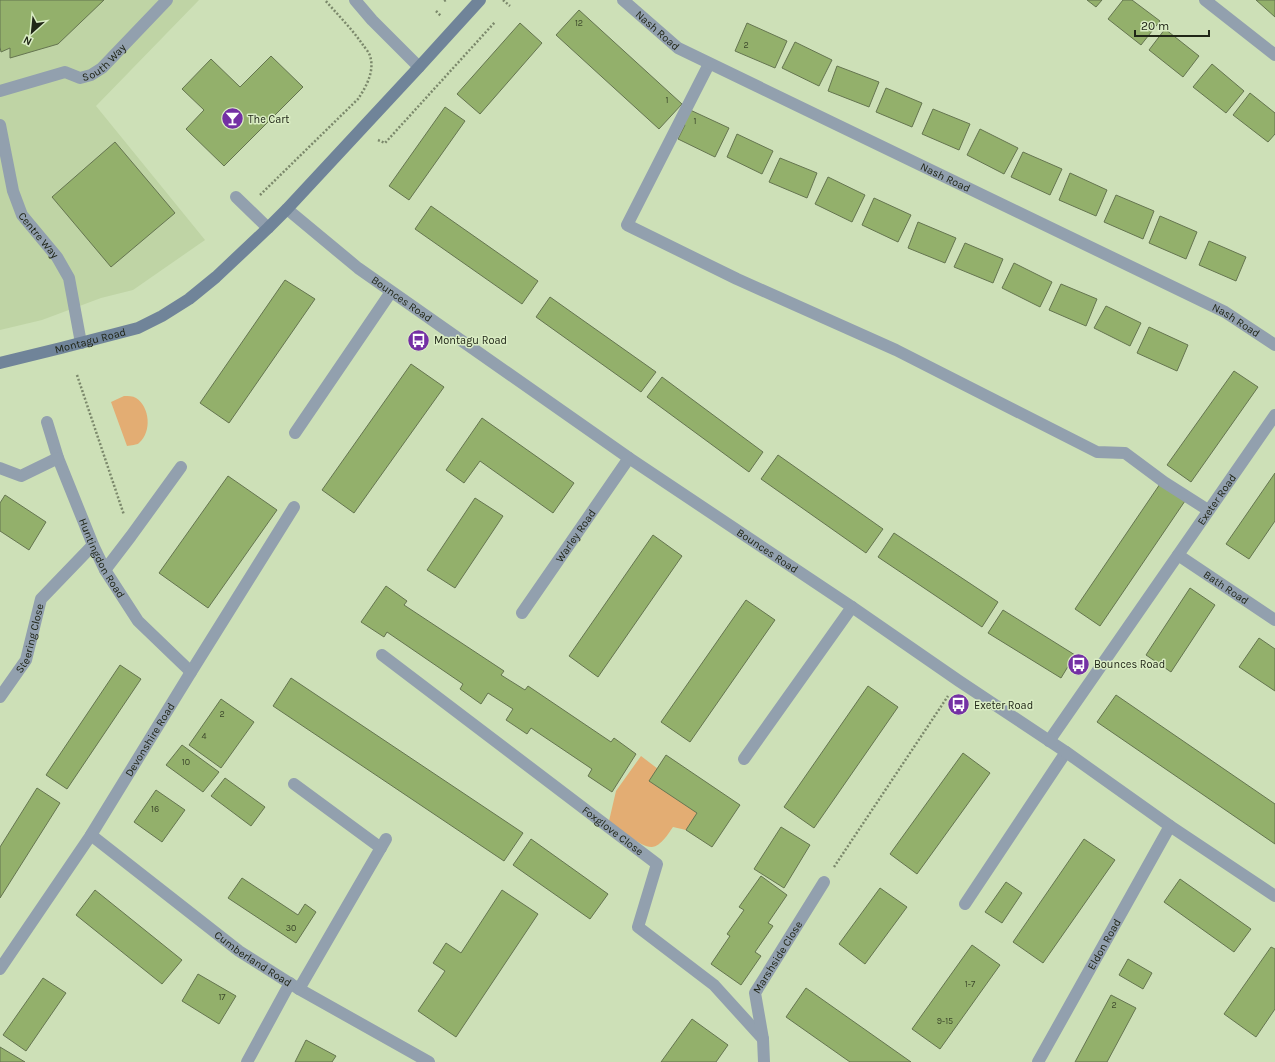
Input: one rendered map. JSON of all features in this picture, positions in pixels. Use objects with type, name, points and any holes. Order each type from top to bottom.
[{"type":"main road","name":"Montagu Road","points":[[0,363],[138,328],[162,316],[189,299],[216,276],[287,209],[480,0]]},
{"type":"street","name":"South Way","points":[[0,91],[65,72],[80,78],[91,76],[102,68],[167,0]]},
{"type":"street","points":[[355,0],[372,20],[419,67]]},
{"type":"street","name":"Nash Road","points":[[623,0],[678,48],[1225,312],[1275,345]]},
{"type":"street","points":[[1205,0],[1275,55]]},
{"type":"street","points":[[709,64],[627,225],[737,279],[896,350],[1097,452],[1126,453],[1164,482],[1208,510]]},
{"type":"street","name":"Centre Way","points":[[0,125],[13,191],[22,215],[57,257],[69,278],[81,343]]},
{"type":"street","points":[[236,197],[268,228]]},
{"type":"street","name":"Bounces Road","points":[[287,209],[358,268],[629,458],[1066,752],[1170,826],[1275,896]]},
{"type":"street","points":[[295,433],[391,292]]},
{"type":"street","name":"Exeter Road","points":[[1049,741],[1275,415]]},
{"type":"street","name":"Huntingdon Road","points":[[47,422],[58,458],[93,545],[105,570],[138,621],[191,672]]},
{"type":"street","points":[[0,468],[21,476],[58,458]]},
{"type":"street","name":"Warley Road","points":[[522,613],[629,458]]},
{"type":"street","points":[[105,570],[181,467]]},
{"type":"street","name":"Devonshire Road","points":[[0,969],[91,835],[294,507]]},
{"type":"street","name":"Steering Close","points":[[0,697],[26,660],[41,599],[93,545]]},
{"type":"street","name":"Bath Road","points":[[1178,555],[1275,620]]},
{"type":"street","points":[[744,759],[852,607]]},
{"type":"street","name":"Foxglove Close","points":[[382,655],[657,864],[638,927],[714,985],[763,1039]]},
{"type":"street","points":[[965,904],[1066,752]]},
{"type":"street","points":[[247,1062],[383,843],[294,784]]},
{"type":"street","name":"Eldon Road","points":[[1038,1062],[1170,826]]},
{"type":"street","name":"Cumberland Road","points":[[91,835],[238,951],[295,986],[429,1062]]},
{"type":"street","name":"Marshside Close","points":[[764,1062],[763,1039],[755,993],[824,882]]},
{"type":"path","points":[[247,208],[358,99],[369,79],[371,64],[370,55],[356,35],[325,0]]},
{"type":"path","points":[[504,0],[510,6]]},
{"type":"path","points":[[385,143],[495,22]]},
{"type":"path","points":[[77,375],[131,536]]},
{"type":"path","points":[[824,882],[959,681]]},
{"type":"shaded area","points":[[0,0],[199,0],[96,106],[205,240],[133,290],[101,298],[42,320],[0,330]]},
{"type":"shaded area","points":[[124,396],[135,397],[141,402],[147,413],[148,420],[146,433],[138,444],[135,445],[127,446],[111,402]]},
{"type":"shaded area","points":[[641,756],[658,769],[649,781],[697,813],[686,830],[673,827],[661,842],[652,847],[636,841],[609,821],[616,791]]},
{"type":"building","points":[[0,0],[104,0],[58,44],[10,58],[10,48],[1,52],[0,47]]},
{"type":"building","points":[[1087,0],[1102,0],[1096,7]]},
{"type":"building","points":[[1123,0],[1132,0],[1160,21],[1141,45],[1108,19]]},
{"type":"building","points":[[1256,0],[1275,0],[1275,17]]},
{"type":"building","points":[[579,10],[682,104],[659,129],[556,35]]},
{"type":"building","points":[[520,23],[542,43],[480,114],[457,94]]},
{"type":"building","points":[[747,23],[787,41],[775,68],[735,51]]},
{"type":"building","points":[[1165,29],[1199,56],[1183,77],[1149,50]]},
{"type":"building","points":[[795,42],[832,60],[819,86],[782,68]]},
{"type":"building","name":"The Cart","points":[[271,56],[303,87],[224,166],[186,129],[204,110],[182,89],[211,59],[240,87]]},
{"type":"building","points":[[1212,64],[1244,91],[1226,113],[1193,87]]},
{"type":"building","points":[[837,66],[879,82],[869,107],[828,91]]},
{"type":"building","points":[[886,88],[922,103],[912,127],[876,112]]},
{"type":"building","points":[[1250,93],[1275,113],[1275,134],[1268,142],[1233,115]]},
{"type":"building","points":[[445,107],[465,121],[409,200],[389,186]]},
{"type":"building","points":[[688,109],[729,128],[715,157],[678,139],[685,125],[681,123]]},
{"type":"building","points":[[933,109],[970,124],[959,150],[922,134]]},
{"type":"building","points":[[980,129],[1018,148],[1004,174],[967,155]]},
{"type":"building","points":[[737,134],[773,151],[762,174],[727,157]]},
{"type":"building","points":[[115,142],[175,213],[111,267],[52,197]]},
{"type":"building","points":[[1023,152],[1062,169],[1050,195],[1011,177]]},
{"type":"building","points":[[780,158],[817,173],[807,198],[769,182]]},
{"type":"building","points":[[1070,173],[1107,190],[1096,216],[1059,200]]},
{"type":"building","points":[[828,177],[865,195],[852,222],[815,204]]},
{"type":"building","points":[[1116,195],[1154,211],[1143,239],[1104,222]]},
{"type":"building","points":[[874,198],[911,215],[898,242],[862,225]]},
{"type":"building","points":[[431,206],[538,281],[522,304],[415,229]]},
{"type":"building","points":[[1160,216],[1197,232],[1186,259],[1149,243]]},
{"type":"building","points":[[918,222],[956,238],[945,263],[908,248]]},
{"type":"building","points":[[1209,241],[1246,257],[1236,281],[1199,265]]},
{"type":"building","points":[[965,243],[1003,259],[993,283],[954,267]]},
{"type":"building","points":[[1014,263],[1052,282],[1040,307],[1002,288]]},
{"type":"building","points":[[285,280],[315,299],[229,423],[200,403]]},
{"type":"building","points":[[1061,284],[1097,299],[1086,326],[1049,310]]},
{"type":"building","points":[[550,297],[656,372],[641,392],[536,317]]},
{"type":"building","points":[[1106,306],[1141,323],[1130,346],[1094,328]]},
{"type":"building","points":[[1149,327],[1188,345],[1177,371],[1137,353]]},
{"type":"building","points":[[411,364],[444,387],[354,513],[322,490]]},
{"type":"building","points":[[1234,371],[1258,387],[1191,482],[1167,465]]},
{"type":"building","points":[[662,377],[763,452],[749,472],[647,397]]},
{"type":"building","points":[[482,418],[574,483],[553,513],[480,461],[464,483],[446,470]]},
{"type":"building","points":[[778,455],[883,529],[866,553],[761,479]]},
{"type":"building","points":[[1275,473],[1275,521],[1249,559],[1226,544]]},
{"type":"building","points":[[228,476],[277,510],[208,608],[159,573]]},
{"type":"building","points":[[1162,481],[1187,498],[1100,626],[1075,609]]},
{"type":"building","points":[[5,495],[46,522],[29,550],[0,531],[0,503]]},
{"type":"building","points":[[475,498],[503,516],[455,588],[427,570]]},
{"type":"building","points":[[894,533],[998,602],[982,627],[878,557]]},
{"type":"building","points":[[653,535],[682,556],[598,677],[569,656]]},
{"type":"building","points":[[386,586],[407,601],[404,605],[504,671],[501,675],[525,690],[528,686],[611,742],[614,738],[636,754],[612,792],[588,776],[592,769],[531,728],[527,734],[506,720],[513,709],[488,693],[481,704],[460,689],[463,684],[387,632],[384,637],[361,622]]},
{"type":"building","points":[[1190,588],[1215,605],[1171,672],[1146,655]]},
{"type":"building","points":[[746,600],[775,620],[690,742],[661,722]]},
{"type":"building","points":[[1003,610],[1075,655],[1061,678],[988,633]]},
{"type":"building","points":[[1259,638],[1275,649],[1275,691],[1239,667]]},
{"type":"building","points":[[120,665],[141,679],[67,789],[46,775]]},
{"type":"building","points":[[291,678],[523,833],[504,861],[273,706]]},
{"type":"building","points":[[868,686],[898,707],[814,828],[784,807]]},
{"type":"building","points":[[1116,695],[1275,804],[1275,844],[1097,722]]},
{"type":"building","points":[[221,699],[254,722],[221,768],[189,745]]},
{"type":"building","points":[[182,745],[219,772],[203,792],[166,765]]},
{"type":"building","points":[[963,753],[990,773],[917,874],[890,854]]},
{"type":"building","points":[[666,755],[740,805],[712,847],[686,830],[697,813],[649,781]]},
{"type":"building","points":[[225,778],[265,807],[251,826],[211,796]]},
{"type":"building","points":[[37,788],[60,803],[0,898],[0,847]]},
{"type":"building","points":[[156,790],[185,810],[162,842],[134,822]]},
{"type":"building","points":[[781,827],[810,845],[784,888],[754,869]]},
{"type":"building","points":[[531,839],[608,894],[590,919],[513,865]]},
{"type":"building","points":[[1084,839],[1115,860],[1043,963],[1013,942]]},
{"type":"building","points":[[761,876],[787,895],[768,923],[773,926],[755,952],[761,956],[741,985],[711,964],[730,936],[727,934],[744,910],[739,907]]},
{"type":"building","points":[[242,878],[298,915],[305,904],[316,912],[296,943],[228,898]]},
{"type":"building","points":[[1180,879],[1251,929],[1234,952],[1164,902]]},
{"type":"building","points":[[1006,882],[1022,893],[1002,923],[985,912]]},
{"type":"building","points":[[880,888],[907,907],[865,964],[839,944]]},
{"type":"building","points":[[95,890],[182,960],[162,984],[76,915]]},
{"type":"building","points":[[502,890],[538,914],[456,1037],[418,1011],[445,971],[433,963],[446,943],[461,953]]},
{"type":"building","points":[[972,945],[1000,965],[940,1049],[912,1029]]},
{"type":"building","points":[[1271,947],[1275,949],[1275,1009],[1256,1037],[1224,1014]]},
{"type":"building","points":[[1128,959],[1152,973],[1143,989],[1119,975]]},
{"type":"building","points":[[198,974],[236,996],[219,1024],[182,1001]]},
{"type":"building","points":[[43,978],[66,993],[26,1051],[3,1035]]},
{"type":"building","points":[[806,988],[911,1062],[850,1062],[786,1017]]},
{"type":"building","points":[[1111,995],[1136,1008],[1107,1062],[1075,1062]]},
{"type":"building","points":[[692,1019],[728,1045],[716,1062],[661,1062]]},
{"type":"building","points":[[306,1040],[336,1056],[332,1062],[295,1062]]},
{"type":"building","points":[[0,1047],[25,1062],[0,1062]]},
{"type":"place","name":"The Cart","points":[[233,119]]},
{"type":"place","name":"Montagu Road","points":[[418,340]]},
{"type":"place","name":"Bounces Road","points":[[1079,664]]},
{"type":"place","name":"Exeter Road","points":[[959,705]]}]
